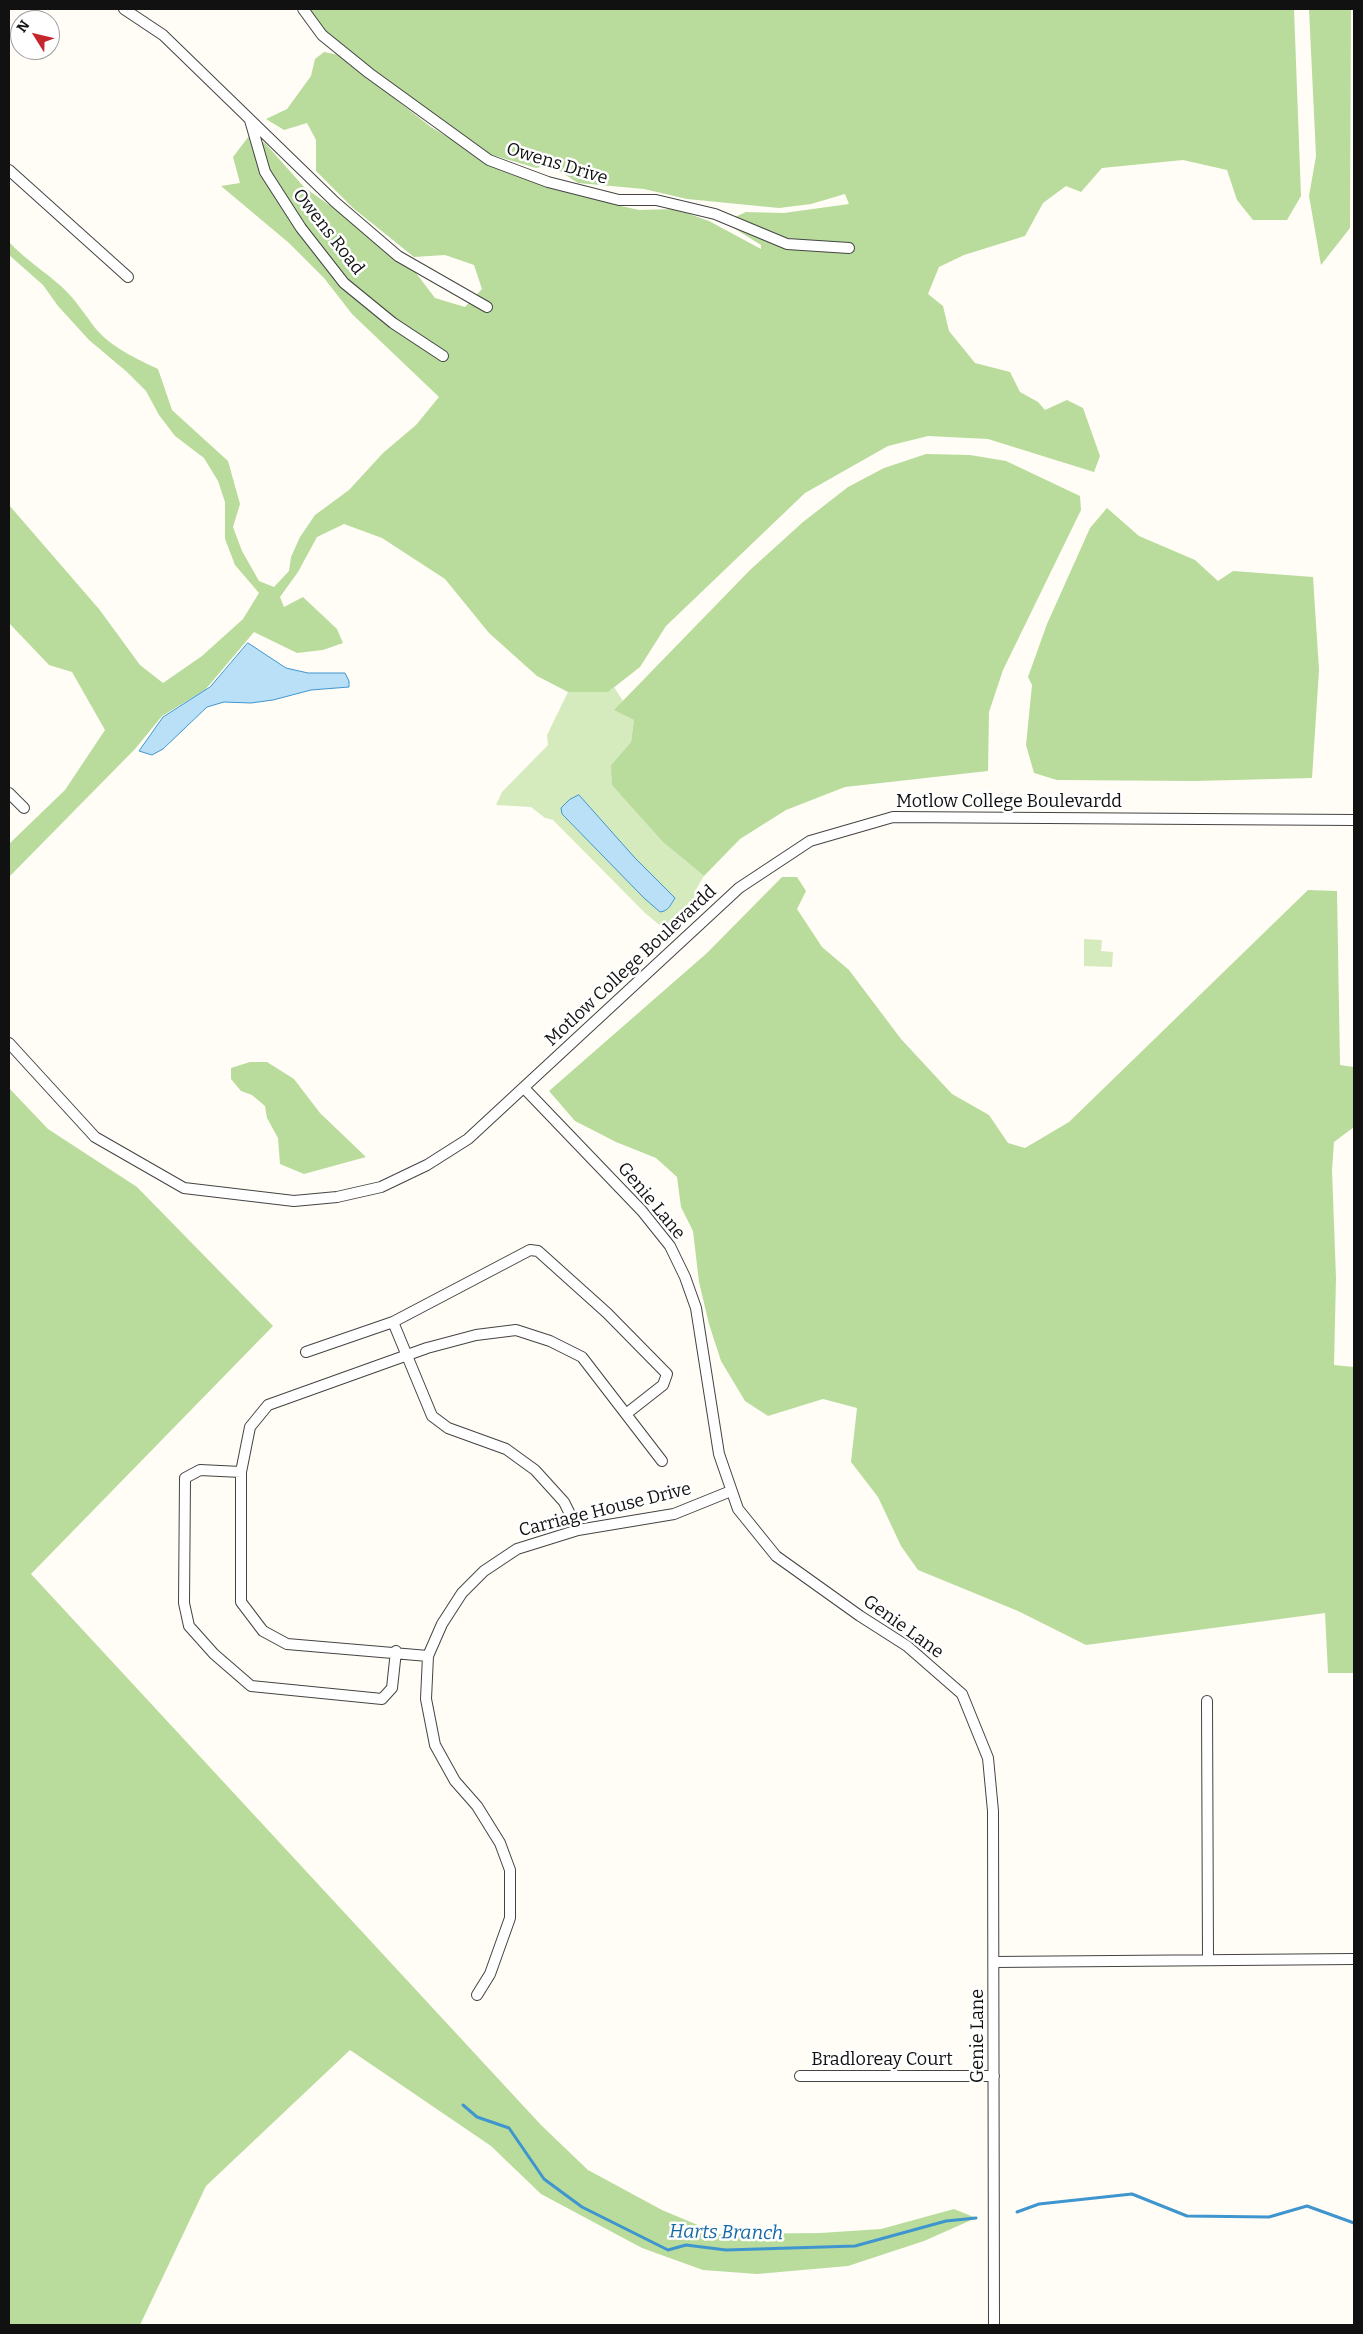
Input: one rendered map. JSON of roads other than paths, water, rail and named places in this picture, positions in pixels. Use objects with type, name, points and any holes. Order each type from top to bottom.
[{"type":"street","points":[[124,9],[164,35],[335,202],[398,256],[487,307]]},
{"type":"street","name":"Owens Drive","points":[[303,9],[322,35],[369,74],[489,160],[548,182],[619,200],[656,200],[715,214],[787,244],[849,248]]},
{"type":"street","name":"Owens Road","points":[[250,118],[265,172],[301,228],[344,283],[393,323],[442,356]]},
{"type":"street","points":[[9,170],[128,277]]},
{"type":"street","points":[[9,792],[24,808]]},
{"type":"street","name":"Motlow College Boulevardd","points":[[9,1043],[95,1137],[184,1188],[294,1201],[337,1197],[381,1186],[427,1165],[468,1139],[739,888],[810,841],[893,817],[1354,820]]},
{"type":"street","name":"Genie Lane","points":[[524,1088],[642,1211],[670,1246],[685,1277],[696,1308],[706,1361],[719,1454],[738,1509],[776,1556],[860,1616],[907,1646],[962,1694],[988,1758],[993,1810],[994,2325]]},
{"type":"street","points":[[306,1352],[393,1322],[530,1250],[538,1251],[607,1313],[667,1374],[663,1385],[626,1414]]},
{"type":"street","points":[[393,1322],[432,1416],[448,1428],[506,1449],[535,1470],[564,1502],[578,1530]]},
{"type":"street","points":[[428,1656],[396,1651],[287,1644],[263,1631],[241,1602],[241,1472],[250,1427],[268,1405],[408,1355],[476,1335],[516,1330],[550,1341],[582,1357],[662,1461]]},
{"type":"street","points":[[241,1472],[200,1470],[185,1478],[184,1603],[189,1626],[214,1654],[251,1686],[382,1699],[392,1688],[396,1651]]},
{"type":"street","name":"Carriage House Drive","points":[[477,1995],[490,1974],[510,1918],[510,1870],[500,1843],[477,1806],[455,1781],[435,1745],[426,1699],[428,1656],[442,1624],[462,1593],[484,1571],[516,1549],[578,1530],[674,1514],[731,1492]]},
{"type":"street","points":[[1207,1701],[1208,1960]]},
{"type":"street","points":[[994,1962],[1354,1959]]},
{"type":"street","name":"Bradloreay Court","points":[[800,2076],[994,2076]]},
{"type":"water","points":[[248,643],[286,668],[308,673],[345,673],[349,681],[349,687],[311,690],[273,700],[251,703],[224,702],[207,707],[163,749],[152,755],[139,751],[163,717],[210,687]]},
{"type":"water","points":[[579,795],[635,858],[675,898],[668,909],[660,912],[644,898],[562,814],[561,808],[569,800]]},
{"type":"waterway","name":"Harts Branch","points":[[463,2105],[477,2117],[509,2128],[544,2179],[582,2207],[668,2250],[686,2245],[726,2250],[855,2246],[946,2221],[976,2218]]},
{"type":"waterway","name":"Harts Branch","points":[[1017,2212],[1039,2204],[1132,2194],[1187,2216],[1269,2217],[1307,2206],[1354,2223]]}]
